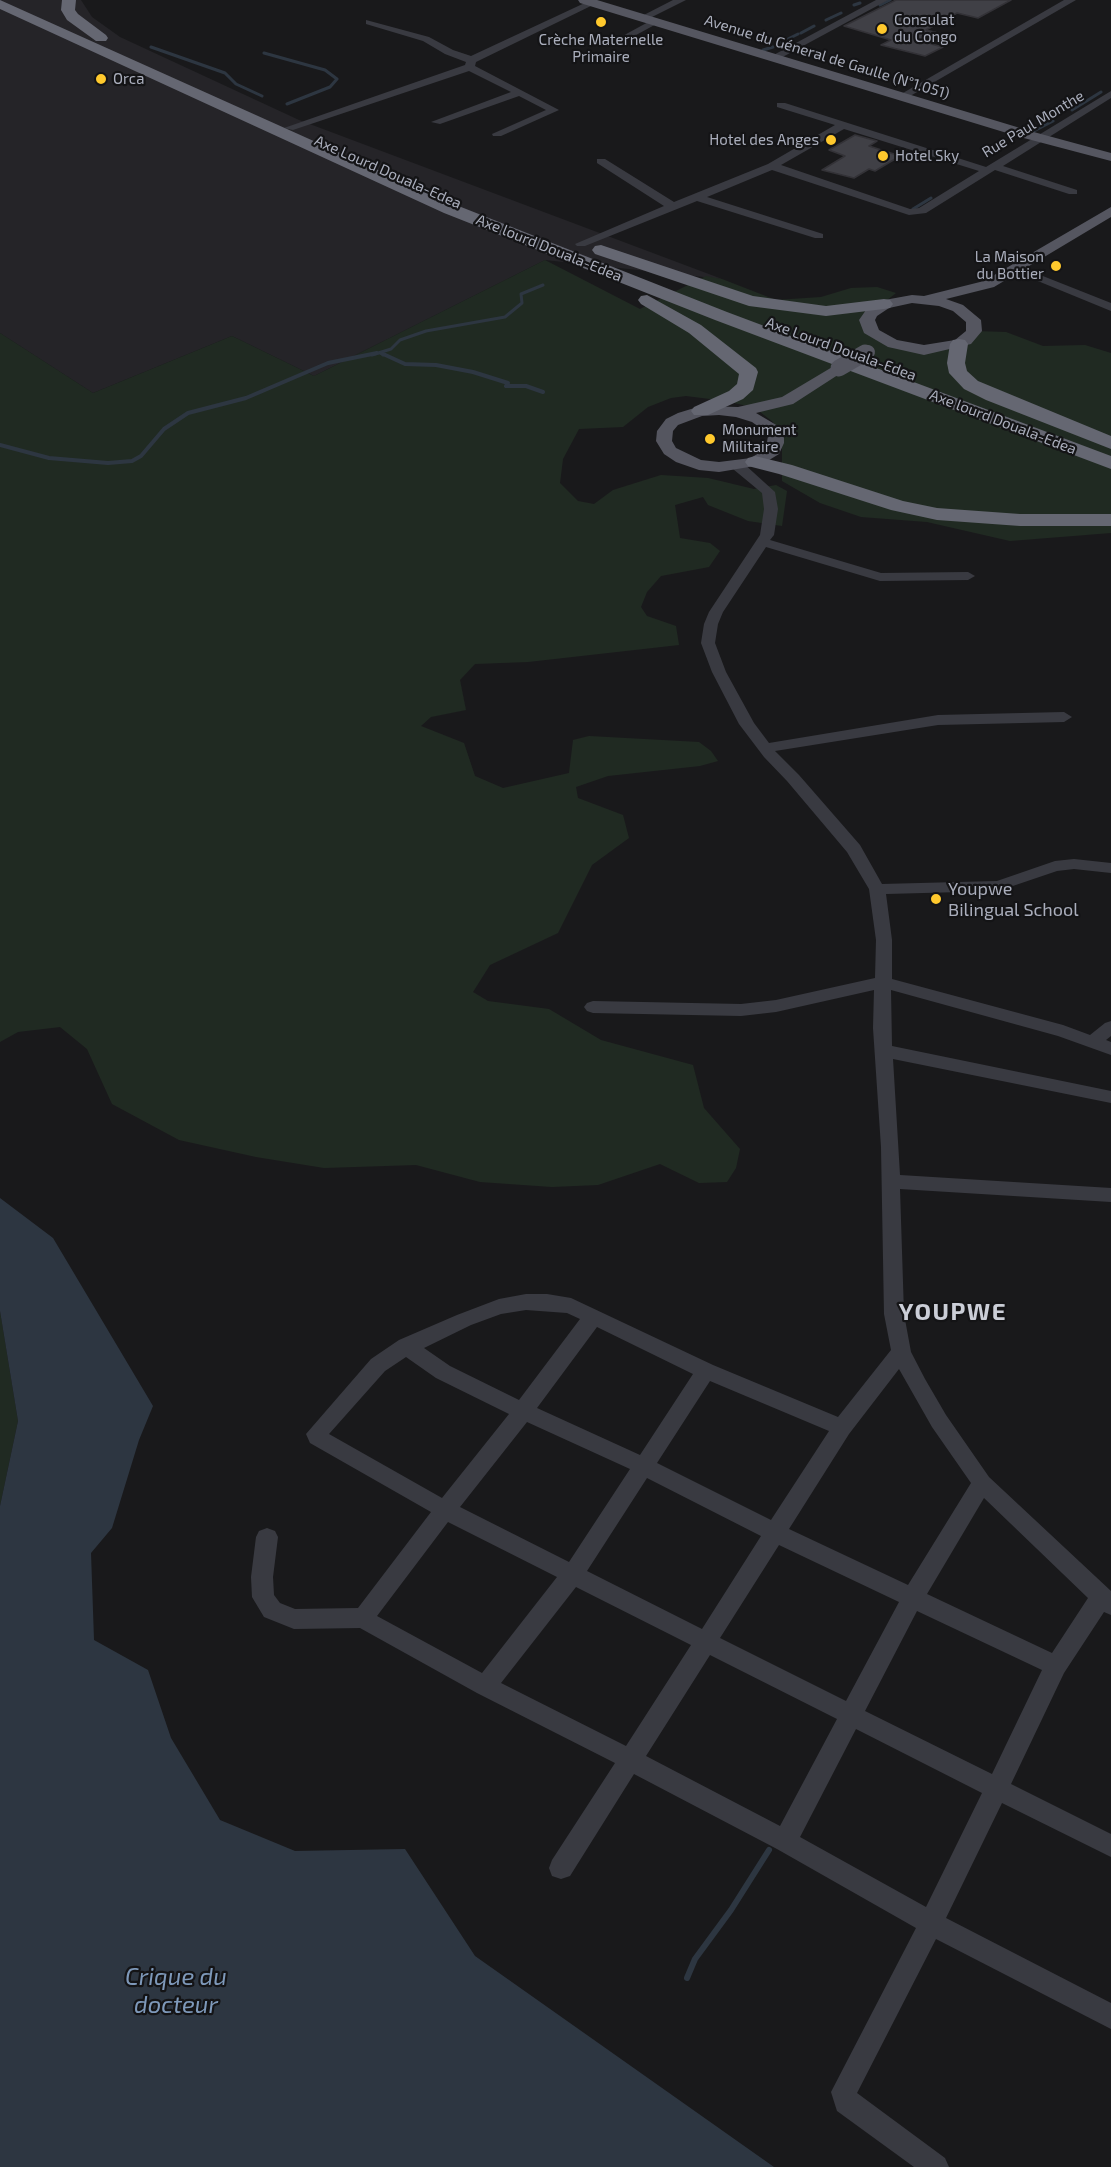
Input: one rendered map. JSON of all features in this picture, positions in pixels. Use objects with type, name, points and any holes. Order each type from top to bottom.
[{"type":"highway","name":"Axe Lourd Douala-Edea","points":[[10,0],[289,128],[537,238],[1111,451]]},
{"type":"highway","points":[[69,0],[68,10],[72,17],[125,53]]},
{"type":"highway","name":"Axe lourd Douala-Edea","points":[[0,4],[376,177],[537,238],[721,316],[1111,463]]},
{"type":"highway","points":[[0,13],[61,32]]},
{"type":"highway","points":[[537,238],[581,244],[749,301],[775,306],[826,311],[884,304]]},
{"type":"highway","points":[[537,238],[694,329],[749,372],[746,386],[736,395],[701,411]]},
{"type":"highway","points":[[958,344],[956,363],[958,373],[971,385],[1111,443]]},
{"type":"highway","points":[[747,464],[785,469],[889,504],[937,514],[1010,519],[1111,520]]},
{"type":"main road","name":"Avenue du Géneral de Gaulle (N°1.051)","points":[[588,1],[1111,162]]},
{"type":"main road","name":"Avenue du Géneral de Gaulle (N°1.051)","points":[[1034,137],[1111,157]]},
{"type":"main road","points":[[969,315],[976,299],[989,284],[1111,211]]},
{"type":"main road","points":[[925,300],[989,284]]},
{"type":"main road","points":[[868,352],[872,333],[867,320],[871,313],[884,304],[900,300],[925,300],[958,308],[969,315],[975,326],[966,341],[924,350],[904,347],[872,333]]},
{"type":"main road","points":[[738,412],[758,418],[772,429],[776,436],[773,451],[747,464],[719,467],[699,465],[682,459],[670,451],[664,441],[665,431],[672,422],[684,416],[701,411],[738,412],[787,401],[868,352],[904,347]]},
{"type":"main road","points":[[772,429],[774,419],[787,401]]},
{"type":"street","points":[[611,45],[681,0]]},
{"type":"street","points":[[773,58],[883,0]]},
{"type":"street","points":[[900,97],[1071,0]]},
{"type":"street","points":[[289,128],[471,64],[588,1]]},
{"type":"street","points":[[369,22],[426,39],[554,110],[497,134]]},
{"type":"street","points":[[436,122],[520,92]]},
{"type":"street","name":"Rue Paul Monthe","points":[[772,166],[909,212],[927,209],[1034,137],[1111,94]]},
{"type":"street","points":[[781,105],[1073,192]]},
{"type":"street","points":[[581,244],[772,166],[843,125]]},
{"type":"street","points":[[601,161],[672,206]]},
{"type":"street","points":[[697,197],[819,236]]},
{"type":"street","points":[[1015,268],[1111,307]]},
{"type":"street","points":[[747,464],[764,486],[770,499],[771,510],[767,535],[716,612],[711,624],[708,643],[719,672],[747,724],[765,748],[854,849],[877,889],[884,939],[884,1051],[891,1181],[894,1314],[901,1352],[939,1421],[982,1483],[1106,1601],[1056,1666],[931,1923],[844,2092],[846,2102],[936,2167]]},
{"type":"street","points":[[762,542],[880,577],[968,576]]},
{"type":"street","points":[[765,748],[938,720],[1064,717]]},
{"type":"street","points":[[877,889],[998,886],[1055,866],[1074,864],[1111,868]]},
{"type":"street","points":[[593,1007],[741,1010],[776,1006],[883,982],[1094,1041],[1111,1049]]},
{"type":"street","points":[[1094,1041],[1111,1027]]},
{"type":"street","points":[[884,1051],[1111,1097]]},
{"type":"street","points":[[891,1181],[1111,1195]]},
{"type":"street","points":[[842,1428],[706,1371],[571,1306],[548,1302],[526,1302],[499,1307],[406,1346],[378,1365],[316,1434],[317,1437],[445,1510],[851,1714],[996,1790],[1111,1846]]},
{"type":"street","points":[[593,1317],[486,1461],[445,1510],[366,1614],[368,1622],[485,1686],[785,1841],[931,1923],[1111,2016]]},
{"type":"street","points":[[406,1346],[443,1372],[522,1411],[642,1465],[776,1533],[1056,1666]]},
{"type":"street","points":[[561,1868],[629,1759],[707,1643],[842,1428],[901,1352]]},
{"type":"street","points":[[485,1686],[572,1575],[642,1465],[706,1371]]},
{"type":"street","points":[[785,1841],[913,1597],[982,1483]]},
{"type":"street","points":[[267,1537],[262,1577],[263,1597],[272,1610],[294,1619],[366,1618]]},
{"type":"shaded area","points":[[0,0],[81,0],[92,17],[120,37],[299,120],[722,279],[545,260],[314,376],[232,336],[93,393],[0,333]]},
{"type":"shaded area","points":[[545,260],[640,309],[706,276],[722,279],[776,300],[821,297],[851,288],[877,287],[896,293],[871,313],[882,339],[943,348],[974,331],[1006,332],[1043,346],[1085,345],[1111,353],[1111,533],[1010,541],[927,522],[861,517],[820,503],[782,481],[782,444],[773,422],[755,408],[726,401],[686,396],[671,398],[648,407],[623,427],[579,429],[563,459],[560,483],[578,501],[594,504],[613,490],[661,475],[708,478],[754,489],[776,485],[787,491],[782,526],[748,521],[708,505],[703,497],[675,505],[680,538],[710,543],[720,551],[709,567],[661,576],[647,592],[641,607],[647,616],[676,626],[679,645],[528,662],[475,664],[460,680],[466,710],[431,717],[421,726],[464,743],[475,776],[503,788],[569,773],[573,740],[589,736],[699,742],[711,751],[718,761],[700,766],[608,776],[576,787],[578,798],[623,815],[629,838],[592,865],[558,933],[490,965],[473,992],[488,1001],[549,1009],[601,1040],[693,1065],[704,1108],[740,1149],[736,1168],[727,1182],[699,1183],[660,1164],[598,1185],[552,1187],[480,1182],[416,1165],[324,1168],[256,1157],[179,1140],[112,1104],[87,1049],[60,1027],[18,1032],[0,1042],[0,333],[93,393],[232,336],[314,376]]},
{"type":"shaded area","points":[[0,1311],[18,1421],[0,1506]]},
{"type":"water","name":"Crique du docteur","points":[[0,1198],[53,1238],[153,1406],[139,1440],[112,1528],[91,1553],[94,1640],[148,1670],[171,1738],[220,1820],[295,1851],[405,1849],[475,1956],[774,2167],[0,2167],[0,1506],[18,1421],[0,1311]]},
{"type":"building","points":[[896,0],[1011,0],[978,18],[957,13],[926,30],[942,34],[931,44],[943,47],[925,56],[881,45],[891,40],[844,26]]},
{"type":"building","name":"Hotel Sky","points":[[855,135],[877,141],[869,146],[900,156],[875,171],[869,169],[854,178],[822,170],[845,156],[829,150]]},
{"type":"waterway","points":[[880,5],[890,0]]},
{"type":"waterway","points":[[854,5],[860,3]]},
{"type":"waterway","points":[[826,20],[841,13]]},
{"type":"waterway","points":[[801,33],[814,26]]},
{"type":"waterway","points":[[780,43],[798,34]]},
{"type":"waterway","points":[[151,47],[225,73],[236,84],[262,96]]},
{"type":"waterway","points":[[763,50],[773,47]]},
{"type":"waterway","points":[[264,53],[325,70],[337,79],[330,87],[287,104]]},
{"type":"waterway","points":[[1072,110],[1101,92]]},
{"type":"waterway","points":[[1032,132],[1053,121]]},
{"type":"waterway","points":[[913,209],[931,198]]},
{"type":"waterway","points":[[372,355],[391,349],[400,340],[426,331],[505,317],[522,303],[521,294],[543,285]]},
{"type":"waterway","points":[[0,445],[49,458],[108,463],[132,461],[141,456],[164,429],[188,413],[246,398],[328,363],[377,353]]},
{"type":"waterway","points":[[383,355],[381,353],[405,364],[436,365],[473,372],[508,383],[506,386],[526,386],[543,392]]},
{"type":"waterway","points":[[687,1978],[695,1959],[731,1910],[769,1850]]},
{"type":"place","name":"Crèche Maternelle Primaire","points":[[601,22]]},
{"type":"place","name":"Consulat du Congo","points":[[882,29]]},
{"type":"place","name":"Orca","points":[[101,79]]},
{"type":"place","name":"Hotel des Anges","points":[[831,140]]},
{"type":"place","name":"Hotel Sky","points":[[883,156]]},
{"type":"place","name":"La Maison du Bottier","points":[[1056,266]]},
{"type":"place","name":"Monument Militaire","points":[[710,439]]},
{"type":"place","name":"Youpwe Bilingual School","points":[[936,899]]},
{"type":"district","name":"YOUPWE","points":[[953,1312]]}]
